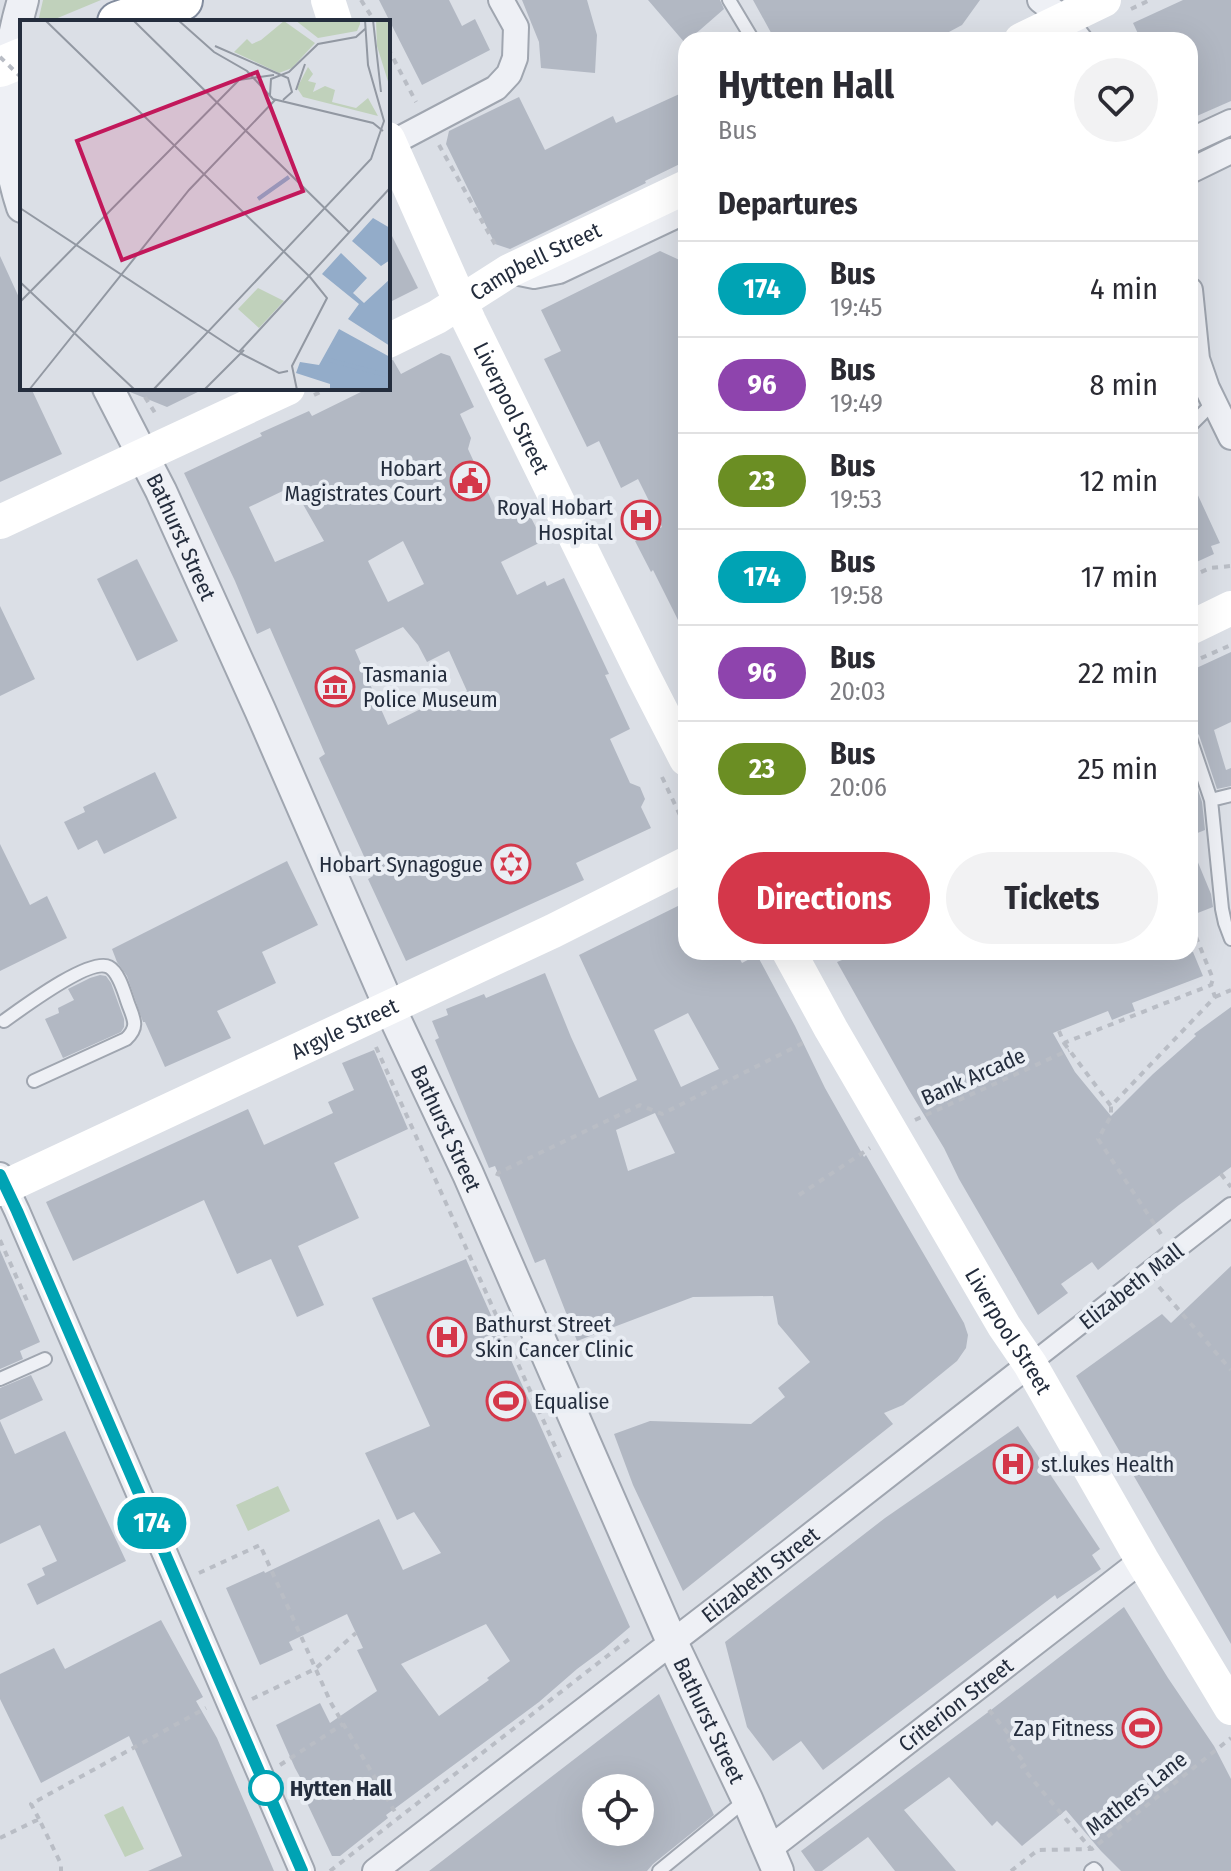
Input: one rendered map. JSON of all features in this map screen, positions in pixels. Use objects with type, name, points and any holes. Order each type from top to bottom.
[{"type":"highway","points":[[124,20],[182,0]]},
{"type":"main road","points":[[328,0],[334,20]]},
{"type":"main road","points":[[1037,32],[1104,0]]},
{"type":"main road","name":"Liverpool Street","points":[[390,144],[460,301],[678,743]]},
{"type":"main road","name":"Campbell Street","points":[[390,340],[437,317],[509,271],[678,191]]},
{"type":"main road","points":[[0,522],[284,390]]},
{"type":"main road","points":[[1198,624],[1231,608]]},
{"type":"main road","name":"Argyle Street","points":[[2,1183],[553,931],[678,868]]},
{"type":"main road","name":"Liverpool Street","points":[[793,960],[1004,1326],[1030,1364],[1231,1708]]},
{"type":"street","points":[[20,203],[12,179],[4,110],[14,31],[23,0]]},
{"type":"street","points":[[390,142],[496,88],[509,74],[515,58],[516,27],[501,0]]},
{"type":"street","points":[[1198,137],[1231,122]]},
{"type":"street","points":[[1198,167],[1231,151]]},
{"type":"street","points":[[0,173],[20,206]]},
{"type":"street","points":[[509,271],[534,276],[559,271],[678,215]]},
{"type":"street","points":[[1198,362],[1231,437]]},
{"type":"street","name":"Bathurst Street","points":[[109,390],[144,455],[260,710],[389,1006],[482,1206],[672,1642],[774,1860]]},
{"type":"street","points":[[2,1183],[178,1583],[220,1708],[261,1777],[302,1871]]},
{"type":"street","name":"Elizabeth Mall","points":[[1030,1364],[1231,1207]]},
{"type":"street","name":"Elizabeth Street","points":[[375,1871],[1030,1364]]},
{"type":"street","name":"Criterion Street","points":[[774,1860],[1142,1560]]},
{"type":"lane","points":[[729,0],[748,32]]},
{"type":"lane","points":[[1198,418],[1214,402]]},
{"type":"lane","points":[[1198,762],[1211,800],[1222,909],[1231,939]]},
{"type":"lane","points":[[1211,800],[1231,795]]},
{"type":"lane","points":[[4,1021],[64,980],[99,966],[108,967],[116,974],[136,1023],[133,1033],[34,1081]]},
{"type":"lane","points":[[0,1379],[45,1359]]},
{"type":"lane","points":[[659,1871],[747,1799]]},
{"type":"path","points":[[361,0],[374,20]]},
{"type":"path","points":[[390,52],[509,271]]},
{"type":"path","points":[[141,390],[156,416]]},
{"type":"path","points":[[1198,573],[1210,568],[1231,566]]},
{"type":"path","points":[[1198,659],[1231,645]]},
{"type":"path","points":[[1198,942],[1213,979],[1211,985],[1215,997]]},
{"type":"path","points":[[1064,1043],[1211,985]]},
{"type":"path","points":[[1111,1106],[1215,997],[1231,990]]},
{"type":"path","points":[[482,1206],[498,1173],[640,1105],[662,1114],[831,1029]]},
{"type":"path","points":[[1059,1031],[1064,1043],[1111,1106],[1111,1116],[1098,1139],[1173,1253]]},
{"type":"path","points":[[373,1041],[567,1475]]},
{"type":"path","name":"Bank Arcade","points":[[799,1195],[915,1120],[1069,1050]]},
{"type":"path","points":[[1143,1073],[1148,1079]]},
{"type":"path","points":[[1221,1174],[1231,1187]]},
{"type":"path","points":[[1147,1273],[1231,1370]]},
{"type":"path","points":[[178,1583],[260,1545],[331,1703],[398,1817]]},
{"type":"path","points":[[61,1871],[61,1864],[31,1804],[220,1708],[315,1669],[356,1633]]},
{"type":"path","points":[[333,1870],[633,1636]]},
{"type":"path","points":[[984,1705],[1012,1738],[1007,1742],[1026,1764],[1022,1767],[1092,1849]]},
{"type":"path","points":[[261,1777],[343,1724]]},
{"type":"path","name":"Mathers Lane","points":[[1011,1871],[1038,1850],[1092,1849],[1231,1738]]},
{"type":"path","points":[[0,1838],[39,1819]]},
{"type":"green space","points":[[43,0],[101,0],[53,20],[38,20]]},
{"type":"green space","points":[[278,1486],[290,1511],[248,1531],[236,1505]]},
{"type":"green space","points":[[123,1806],[144,1849],[125,1857],[104,1815]]},
{"type":"building","points":[[379,0],[449,0],[462,26],[475,19],[490,50],[422,85]]},
{"type":"building","points":[[522,0],[587,0],[597,35],[595,73],[541,68],[539,42]]},
{"type":"building","points":[[648,0],[720,0],[724,9],[698,32],[678,32],[678,35]]},
{"type":"building","points":[[753,0],[980,0],[962,25],[949,32],[771,32]]},
{"type":"building","points":[[1183,0],[1231,0],[1231,101],[1198,115],[1198,32],[1137,32],[1133,23]]},
{"type":"building","points":[[678,95],[678,165],[510,249],[495,244],[446,144],[449,131],[519,97],[545,150],[613,116],[616,123]]},
{"type":"building","points":[[390,232],[418,288],[390,302]]},
{"type":"building","name":"Royal Hobart Hospital","points":[[660,251],[678,259],[678,620],[635,541],[662,527],[638,479],[621,488],[599,441],[587,447],[544,359],[561,351],[541,310]]},
{"type":"building","points":[[0,256],[20,300],[20,390],[32,390],[62,454],[0,482]]},
{"type":"building","points":[[441,353],[450,356],[474,407],[460,414],[471,438],[468,449],[499,516],[524,504],[543,541],[501,562],[517,595],[545,581],[547,586],[564,578],[609,674],[605,675],[630,729],[610,739],[630,783],[640,787],[645,799],[641,807],[651,828],[576,863],[584,880],[406,961],[368,879],[373,876],[319,758],[325,754],[270,628],[257,634],[184,473],[309,411],[312,416],[365,390],[390,390],[390,361],[393,360],[401,374]],"holes":[[[289,488],[296,501],[300,499],[324,541],[275,562],[249,507]],[[403,541],[424,584],[388,602],[368,561]],[[403,627],[427,662],[449,651],[467,691],[435,702],[388,725],[355,650]]]},
{"type":"building","points":[[129,390],[202,390],[167,407]]},
{"type":"building","points":[[1198,495],[1220,543],[1211,546],[1214,554],[1198,561]]},
{"type":"building","points":[[137,559],[178,641],[137,661],[97,579]]},
{"type":"building","points":[[0,606],[35,679],[0,696]]},
{"type":"building","points":[[1231,652],[1231,722],[1214,730],[1226,770],[1231,768],[1231,786],[1217,789],[1198,734],[1198,667]]},
{"type":"building","points":[[155,772],[177,818],[104,854],[97,840],[78,850],[64,822],[85,812],[83,807]]},
{"type":"building","points":[[1198,790],[1202,802],[1205,830],[1198,833]]},
{"type":"building","points":[[0,844],[30,905],[47,896],[67,938],[0,971]]},
{"type":"building","points":[[287,861],[318,925],[262,952],[276,983],[217,1011],[231,1038],[165,1067],[143,1022],[127,976],[112,949]]},
{"type":"building","points":[[1198,862],[1211,894],[1213,907],[1198,913]]},
{"type":"building","points":[[678,906],[678,960],[740,960],[742,963],[760,960],[825,1088],[964,1323],[968,1335],[966,1348],[957,1361],[903,1405],[884,1413],[893,1424],[683,1591],[633,1485],[614,1434],[650,1421],[751,1424],[785,1397],[778,1388],[810,1362],[778,1324],[773,1296],[693,1297],[577,1341],[545,1259],[535,1263],[495,1166],[489,1168],[435,1040],[439,1038],[432,1021],[448,1015],[446,1009],[484,994],[486,998],[545,973],[599,1098],[637,1080],[579,955]],"holes":[[[688,1013],[719,1069],[681,1087],[654,1030]],[[655,1113],[675,1153],[628,1171],[616,1130]]]},
{"type":"building","points":[[1196,960],[1203,976],[1132,1003],[1135,1011],[1112,1020],[1108,1011],[1053,1033],[1075,1072],[1111,1116],[1196,1036],[1194,1034],[1231,1007],[1231,1167],[1098,1270],[1092,1262],[1061,1284],[1068,1293],[1038,1315],[837,962]]},
{"type":"building","points":[[100,975],[106,976],[111,983],[124,1027],[121,1032],[63,1058],[45,1019],[59,1013],[58,1008],[74,1000],[68,989]]},
{"type":"building","points":[[374,1050],[408,1129],[334,1163],[359,1218],[298,1246],[324,1305],[297,1317],[271,1259],[237,1274],[204,1200],[73,1261],[46,1202],[248,1109],[264,1145],[333,1113],[328,1102],[354,1090],[342,1063]]},
{"type":"building","points":[[0,1250],[40,1342],[20,1351],[23,1359],[0,1369]]},
{"type":"building","points":[[466,1259],[630,1627],[539,1702],[386,1815],[388,1818],[340,1856],[332,1856],[307,1803],[312,1799],[276,1725],[320,1703],[330,1723],[377,1691],[357,1650],[363,1648],[347,1614],[289,1642],[293,1650],[260,1665],[226,1588],[379,1519],[403,1570],[441,1553],[414,1512],[397,1520],[365,1453],[430,1426],[372,1298]],"holes":[[[486,1624],[510,1661],[439,1716],[401,1664]]]},
{"type":"building","points":[[1231,1266],[1231,1644],[1076,1376],[1162,1314],[1171,1323]]},
{"type":"building","points":[[31,1375],[43,1400],[0,1420],[0,1388]]},
{"type":"building","points":[[0,1421],[15,1454],[65,1431],[126,1561],[37,1605],[27,1584],[45,1575],[42,1568],[57,1561],[40,1525],[0,1544]]},
{"type":"building","points":[[1018,1426],[1100,1549],[1092,1555],[1101,1569],[1057,1599],[1055,1595],[823,1770],[801,1741],[773,1761],[747,1727],[725,1642],[885,1518]]},
{"type":"building","points":[[1124,1607],[1214,1746],[1231,1779],[1231,1871],[1121,1871],[1066,1810],[1022,1846],[997,1821],[992,1826],[949,1777],[904,1810],[956,1871],[895,1871],[868,1837],[822,1871],[815,1871],[801,1851]]},
{"type":"building","points":[[161,1620],[203,1697],[196,1701],[217,1738],[274,1871],[148,1871],[182,1856],[129,1736],[41,1783],[0,1699],[0,1674],[54,1648],[65,1669]]},
{"type":"building","points":[[659,1694],[714,1815],[647,1871],[429,1871]]},
{"type":"bus line","name":"174","points":[[0,1175],[302,1871]]},
{"type":"place","name":"Hobart Magistrates Court","points":[[470,481]]},
{"type":"place","name":"Royal Hobart Hospital","points":[[641,520]]},
{"type":"place","name":"Tasmania Police Museum","points":[[335,687]]},
{"type":"place","name":"Hobart Synagogue","points":[[511,864]]},
{"type":"place","name":"Bathurst Street Skin Cancer Clinic","points":[[447,1337]]},
{"type":"place","name":"Equalise","points":[[506,1401]]},
{"type":"place","name":"st.lukes Health","points":[[1013,1464]]},
{"type":"place","name":"Zap Fitness","points":[[1142,1728]]},
{"type":"place","name":"Hytten Hall","points":[[266,1788]]}]
